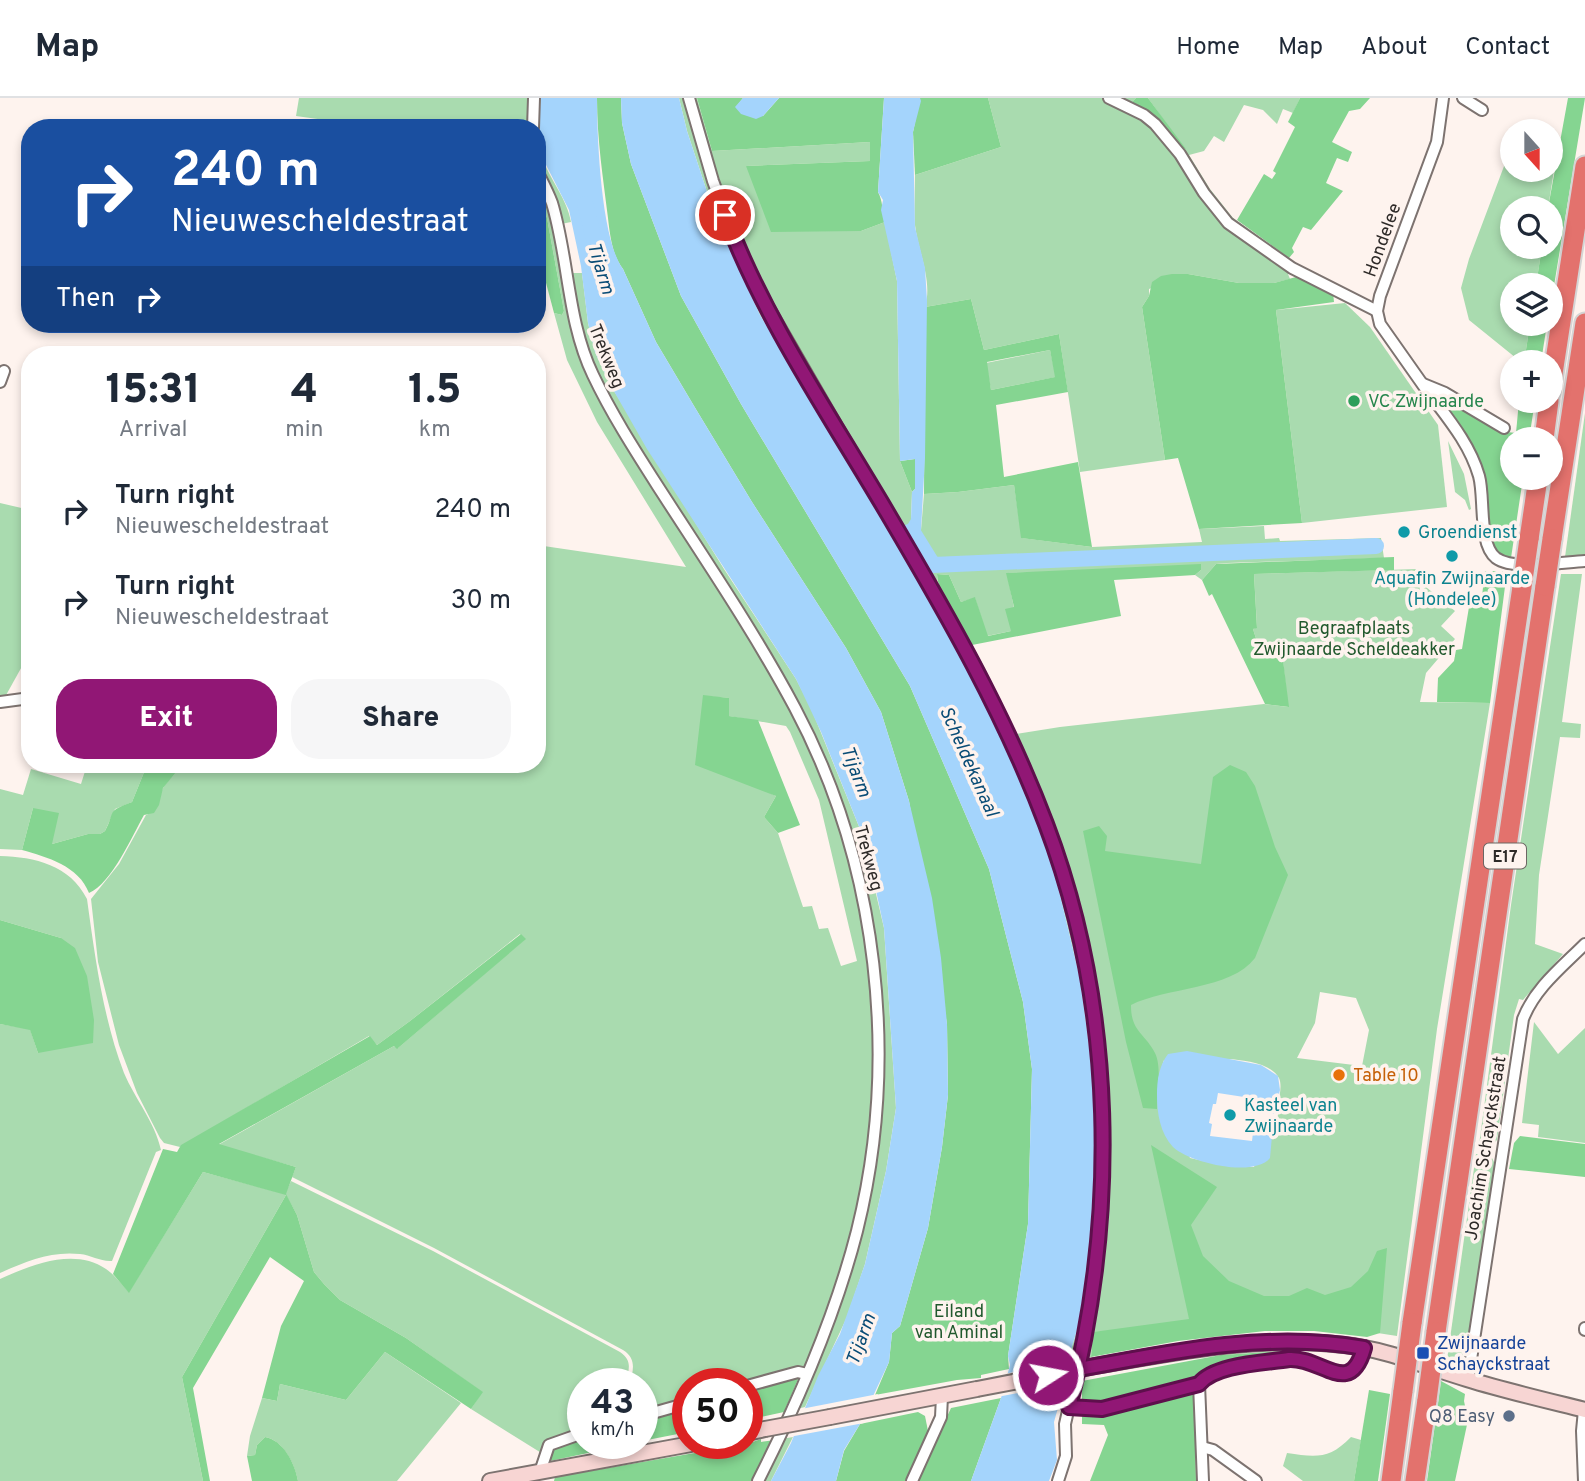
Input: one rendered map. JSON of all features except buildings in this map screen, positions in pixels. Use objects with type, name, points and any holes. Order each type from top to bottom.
[{"type":"highway","points":[[1557,350],[1585,166]]},
{"type":"highway","name":"E17","points":[[1415,1481],[1585,323]]},
{"type":"highway","name":"E17","points":[[1391,1481],[1441,1124],[1536,490]]},
{"type":"main road","points":[[763,1429],[1096,1366],[1245,1343],[1287,1341],[1364,1348],[1585,1410]]},
{"type":"main road","points":[[490,1481],[533,1476],[672,1448]]},
{"type":"street","points":[[533,119],[534,98]]},
{"type":"street","points":[[689,98],[721,204],[755,284],[977,671],[1020,761],[1059,862],[1075,918],[1093,1004],[1099,1063],[1103,1133],[1102,1188],[1092,1288],[1083,1345],[1065,1424],[1065,1463],[1058,1481]]},
{"type":"street","points":[[1109,98],[1144,115],[1155,124],[1180,153],[1204,193],[1228,223],[1292,268],[1377,311],[1380,324],[1455,428],[1472,457],[1482,490],[1485,541],[1493,555],[1508,564],[1585,561]]},
{"type":"street","name":"Hondelee","points":[[1377,311],[1380,296],[1437,142],[1443,98]]},
{"type":"street","points":[[1462,98],[1482,110]]},
{"type":"street","name":"Trekweg","points":[[546,191],[552,205],[578,336],[592,373],[622,429],[769,664],[802,722],[835,803],[861,895],[876,991],[878,1056],[875,1125],[864,1201],[849,1262],[831,1315],[758,1481]]},
{"type":"street","points":[[0,382],[4,371]]},
{"type":"street","points":[[1423,384],[1445,393],[1502,427]]},
{"type":"street","points":[[0,702],[21,699]]},
{"type":"street","name":"Joachim Schayckstraat","points":[[1468,1379],[1523,1019],[1534,998],[1585,944]]},
{"type":"street","points":[[1069,1407],[1102,1409],[1199,1384],[1229,1368],[1297,1359],[1342,1374],[1352,1372],[1360,1362],[1364,1348]]},
{"type":"street","points":[[763,1382],[798,1372],[807,1374]]},
{"type":"street","points":[[1199,1384],[1203,1481]]},
{"type":"street","points":[[912,1481],[940,1418],[942,1396]]},
{"type":"street","points":[[1584,1481],[1582,1432],[1585,1410]]},
{"type":"street","points":[[533,1476],[549,1445],[567,1439]]},
{"type":"street","points":[[1202,1447],[1213,1450],[1256,1481]]},
{"type":"green space","points":[[299,98],[541,98],[540,119],[318,119],[296,116]]},
{"type":"green space","name":"Eiland van Aminal","points":[[597,98],[621,98],[622,123],[631,164],[681,296],[741,404],[910,686],[989,869],[1023,1002],[1032,1069],[1028,1224],[1008,1356],[1009,1369],[981,1375],[981,1378],[875,1395],[889,1362],[892,1333],[900,1326],[928,1228],[948,1095],[947,1024],[909,801],[881,712],[846,648],[752,502],[656,342],[616,258],[602,173]]},
{"type":"green space","name":"Begraafplaats Zwijnaarde Scheldeakker","points":[[679,98],[697,98],[712,151],[870,142],[870,161],[746,166],[861,231],[885,222],[897,281],[900,461],[912,492],[911,519],[921,530],[924,494],[1014,485],[1022,538],[1092,547],[1202,542],[1199,529],[1264,526],[1265,539],[1279,538],[1280,541],[1381,538],[1384,558],[1216,564],[1202,580],[1195,575],[1201,570],[1007,573],[1014,608],[1011,631],[987,636],[975,598],[961,602],[949,575],[937,574],[938,589],[964,639],[972,645],[985,668],[1016,734],[1264,704],[1288,707],[1282,652],[1261,654],[1253,629],[1257,627],[1254,574],[1418,569],[1420,592],[1426,587],[1455,611],[1441,626],[1455,639],[1426,673],[1420,702],[1490,703],[1437,1029],[1397,1336],[1326,1325],[1093,1332],[1091,1357],[1062,1363],[1064,1355],[1071,1350],[1080,1320],[1096,1177],[1095,1090],[1080,979],[1052,861],[1018,773],[984,702],[895,539],[760,315],[715,216]],"holes":[[[1320,992],[1356,998],[1369,1030],[1362,1066],[1297,1058],[1315,1023]],[[1164,1060],[1249,1061],[1270,1069],[1279,1078],[1281,1086],[1276,1109],[1254,1167],[1226,1166],[1190,1158],[1157,1082]]]},
{"type":"green space","points":[[697,98],[743,98],[736,107],[763,116],[779,98],[884,98],[878,192],[885,222],[861,231],[771,232],[746,166],[870,161],[870,142],[712,151]]},
{"type":"green space","points":[[920,98],[988,98],[1001,147],[915,175],[913,132]]},
{"type":"green space","points":[[988,98],[1136,98],[1133,101],[1184,148],[1148,98],[1300,98],[1293,113],[1283,109],[1277,124],[1263,110],[1244,105],[1224,142],[1214,136],[1204,151],[1189,155],[1210,189],[1233,218],[1289,258],[1290,279],[1274,283],[1239,283],[1188,274],[1149,289],[1149,296],[1142,307],[1165,460],[1080,472],[1059,334],[984,350],[971,299],[925,307],[926,277],[915,225],[915,175],[1001,147]]},
{"type":"green space","points":[[1136,98],[1148,98],[1186,149],[1176,144],[1133,106]]},
{"type":"green space","points":[[1300,98],[1370,98],[1360,109],[1349,111],[1332,142],[1352,152],[1348,162],[1337,158],[1326,183],[1343,191],[1311,230],[1303,227],[1289,258],[1237,220],[1264,174],[1272,179],[1276,173],[1273,171],[1295,127],[1288,122]]},
{"type":"green space","points":[[1568,98],[1585,98],[1563,231],[1563,196],[1550,196],[1553,182],[1563,182],[1563,126]]},
{"type":"green space","points":[[546,168],[569,214],[571,222],[561,224],[571,273],[582,273],[588,323],[595,352],[611,386],[724,569],[796,679],[811,708],[862,834],[884,928],[896,1108],[886,1171],[865,1264],[847,1317],[805,1407],[784,1412],[799,1378],[763,1382],[763,1368],[672,1368],[672,1410],[658,1413],[658,1368],[633,1368],[630,1357],[623,1350],[434,1248],[292,1177],[296,1167],[218,1145],[394,1046],[398,1048],[525,939],[520,934],[377,1045],[369,1036],[180,1147],[164,1143],[160,1138],[137,1093],[119,1045],[98,962],[91,899],[119,864],[146,815],[154,810],[163,788],[175,773],[546,773],[546,546],[686,567],[597,422],[567,360],[554,313],[562,315],[564,311],[546,215]],"holes":[[[703,696],[729,698],[729,716],[786,726],[819,800],[857,961],[841,966],[828,928],[819,929],[812,906],[803,907],[778,833],[764,817],[776,796],[764,790]]]},
{"type":"green space","points":[[1500,177],[1500,182],[1552,182],[1550,196],[1500,196],[1500,259],[1540,259],[1538,273],[1500,273],[1500,336],[1528,336],[1526,350],[1506,350],[1469,320],[1461,288]]},
{"type":"green space","points":[[546,215],[564,311],[562,315],[554,313],[546,283]]},
{"type":"green space","points":[[1540,259],[1558,259],[1556,273],[1538,273]]},
{"type":"green space","points":[[1188,274],[1239,283],[1274,283],[1296,277],[1333,292],[1334,302],[1276,310],[1302,523],[1199,529],[1178,458],[1165,460],[1142,307],[1149,296],[1152,282],[1161,276]]},
{"type":"green space","points":[[971,299],[984,350],[1059,334],[1068,392],[996,405],[1004,477],[1078,462],[1092,547],[1021,538],[1014,485],[924,494],[925,307]],"holes":[[[1050,350],[1055,377],[991,390],[987,362]]]},
{"type":"green space","name":"VC Zwijnaarde","points":[[1345,303],[1370,327],[1438,425],[1447,507],[1302,523],[1276,310]]},
{"type":"green space","points":[[1528,336],[1545,336],[1543,350],[1526,350]]},
{"type":"green space","points":[[1050,350],[1056,377],[991,390],[986,363]]},
{"type":"green space","points":[[1448,398],[1500,428],[1500,490],[1521,490],[1511,558],[1503,557],[1495,551],[1489,537],[1484,480],[1442,403]]},
{"type":"green space","points":[[1518,413],[1533,413],[1531,427],[1517,427]]},
{"type":"green space","points":[[1585,413],[1585,556],[1565,557]]},
{"type":"green space","points":[[1448,441],[1464,474],[1471,509],[1469,510],[1465,500],[1455,492]]},
{"type":"green space","points":[[915,459],[915,489],[912,492],[900,461]]},
{"type":"green space","points":[[0,503],[21,508],[21,668],[5,697],[0,698]]},
{"type":"green space","points":[[1394,557],[1394,570],[1254,574],[1257,628],[1253,629],[1261,654],[1282,652],[1289,707],[1265,704],[1212,594],[1209,596],[1202,580],[1216,564]]},
{"type":"green space","points":[[1201,564],[1201,570],[1195,575],[1114,580],[1121,616],[972,645],[960,632],[949,613],[937,574],[949,575],[961,602],[975,597],[988,636],[1011,631],[1005,609],[1014,607],[1006,573]]},
{"type":"green space","points":[[1485,571],[1507,571],[1490,703],[1437,702],[1438,678],[1454,661],[1456,650],[1462,649],[1471,595],[1482,596]]},
{"type":"green space","points":[[1561,574],[1582,574],[1562,722],[1581,724],[1580,738],[1560,737],[1539,875],[1535,944],[1563,954],[1523,1000],[1519,999],[1514,1015],[1497,1140],[1492,1145],[1479,1145],[1511,905]]},
{"type":"green space","points":[[703,695],[729,698],[729,716],[758,720],[800,825],[778,833],[764,817],[776,796],[695,765]]},
{"type":"green space","points":[[1230,765],[1246,772],[1255,786],[1275,847],[1288,875],[1255,958],[1244,968],[1214,982],[1131,1005],[1133,1021],[1155,1053],[1158,1065],[1157,1109],[1143,1108],[1126,1042],[1083,831],[1099,826],[1107,836],[1105,851],[1201,864],[1213,777]]},
{"type":"green space","points":[[30,773],[44,773],[81,784],[84,773],[144,773],[132,802],[115,809],[105,831],[100,834],[88,834],[52,844],[33,808],[22,850],[0,849],[0,789],[23,795]]},
{"type":"green space","points":[[144,773],[175,773],[163,788],[154,813],[144,815],[106,880],[89,893],[70,869],[22,850],[33,808],[59,813],[52,844],[88,834],[100,834],[105,831],[114,810],[132,802]]},
{"type":"green space","points":[[0,856],[26,858],[50,865],[71,878],[87,899],[110,1031],[124,1073],[154,1130],[161,1150],[156,1152],[112,1261],[80,1254],[59,1254],[29,1261],[0,1273],[0,1024],[30,1029],[38,1053],[61,938],[0,920]]},
{"type":"green space","points":[[0,920],[61,938],[75,948],[87,976],[94,1020],[93,1043],[38,1053],[30,1030],[0,1024]]},
{"type":"green space","points":[[521,934],[526,939],[397,1049],[394,1046],[219,1144],[296,1167],[286,1194],[297,1215],[314,1272],[340,1300],[406,1338],[483,1392],[471,1409],[385,1352],[346,1400],[280,1384],[277,1401],[262,1398],[281,1326],[304,1281],[270,1257],[193,1388],[210,1481],[203,1481],[182,1377],[286,1195],[203,1172],[129,1293],[113,1274],[163,1149],[177,1152],[181,1145],[370,1036],[377,1045]]},
{"type":"green space","points":[[1534,1022],[1558,1054],[1585,1028],[1585,1143],[1538,1137],[1539,1125],[1522,1123]]},
{"type":"green space","points":[[1520,1136],[1585,1144],[1585,1177],[1509,1169],[1514,1143]]},
{"type":"green space","points":[[1151,1145],[1217,1187],[1191,1225],[1203,1256],[1229,1281],[1264,1296],[1289,1296],[1307,1288],[1325,1295],[1351,1287],[1368,1271],[1377,1251],[1387,1248],[1380,1333],[1367,1337],[1314,1331],[1265,1331],[1178,1341],[1091,1357],[1093,1332],[1189,1319]]},
{"type":"green space","points":[[1476,1154],[1491,1156],[1495,1164],[1467,1350],[1458,1362],[1447,1360]]},
{"type":"green space","points":[[203,1172],[285,1194],[291,1181],[433,1251],[620,1352],[627,1359],[629,1368],[567,1368],[567,1441],[543,1454],[471,1409],[482,1392],[406,1338],[340,1300],[324,1284],[314,1272],[297,1215],[286,1195],[182,1377],[203,1481],[0,1481],[0,1279],[53,1260],[80,1259],[106,1269],[129,1292]]},
{"type":"green space","points":[[1298,1350],[1298,1354],[1194,1384],[1196,1481],[1090,1481],[1108,1435],[1104,1425],[1082,1424],[1082,1381],[1221,1355]]},
{"type":"green space","points":[[385,1352],[461,1403],[397,1481],[298,1481],[294,1467],[283,1448],[265,1437],[257,1445],[255,1455],[247,1456],[250,1436],[262,1398],[277,1401],[280,1384],[346,1400]]},
{"type":"green space","points":[[799,1377],[784,1412],[763,1417],[763,1385]]},
{"type":"green space","points":[[1441,1381],[1465,1394],[1468,1420],[1455,1481],[1427,1481]]},
{"type":"green space","points":[[1369,1390],[1390,1394],[1378,1481],[1354,1481]]},
{"type":"green space","points":[[1001,1398],[971,1481],[917,1481],[951,1408]]},
{"type":"green space","points":[[672,1410],[672,1435],[658,1438],[658,1413]]},
{"type":"green space","points":[[918,1412],[925,1416],[928,1431],[905,1481],[836,1481],[844,1451],[860,1424]]},
{"type":"green space","points":[[265,1437],[283,1447],[298,1481],[252,1481],[247,1456],[255,1455],[257,1445]]},
{"type":"green space","points":[[793,1437],[771,1481],[755,1481],[775,1440]]},
{"type":"green space","points":[[1351,1437],[1361,1440],[1354,1481],[1303,1481],[1283,1466],[1287,1453],[1321,1455],[1336,1450]]},
{"type":"green space","points":[[775,1440],[755,1481],[554,1481],[555,1477],[672,1457],[672,1459],[763,1459],[763,1442]]},
{"type":"green space","points":[[567,1441],[567,1457],[550,1461],[551,1447]]},
{"type":"water","points":[[541,98],[597,98],[605,212],[616,255],[656,342],[752,502],[846,648],[881,712],[909,801],[932,898],[947,1024],[948,1095],[942,1147],[928,1228],[900,1326],[892,1333],[889,1362],[860,1424],[844,1450],[836,1481],[771,1481],[840,1334],[865,1264],[886,1171],[896,1108],[884,928],[872,872],[862,834],[821,732],[796,679],[647,449],[595,352],[569,210],[546,165],[546,119],[539,118]]},
{"type":"water","name":"Scheldekanaal","points":[[621,98],[679,98],[715,216],[760,315],[895,539],[959,652],[1018,773],[1052,861],[1080,979],[1095,1090],[1096,1177],[1080,1320],[1071,1350],[1064,1355],[1057,1390],[1061,1397],[1054,1422],[1057,1460],[1049,1481],[971,1481],[1010,1365],[1008,1356],[1028,1224],[1032,1069],[1023,1002],[989,869],[910,686],[741,404],[681,296],[631,164],[622,123]]},
{"type":"water","points":[[743,98],[779,98],[763,116],[756,119],[741,114],[735,107]]},
{"type":"water","points":[[884,98],[920,98],[921,101],[913,132],[915,227],[925,268],[927,301],[925,458],[921,530],[912,531],[908,524],[911,519],[912,492],[915,489],[915,459],[900,461],[897,281],[881,210],[883,200],[878,192]]},
{"type":"water","points":[[1187,1051],[1261,1065],[1278,1076],[1280,1090],[1274,1114],[1270,1158],[1262,1164],[1237,1168],[1207,1163],[1173,1147],[1162,1129],[1157,1102],[1159,1073],[1168,1054]],"holes":[[[1218,1093],[1257,1099],[1252,1141],[1210,1136],[1212,1124],[1209,1123]]]},
{"type":"pier","points":[[1255,1111],[1278,1114],[1276,1132],[1252,1129]]},
{"type":"pier","points":[[1066,1362],[1062,1385],[997,1397],[1004,1374]]},
{"type":"pier","points":[[878,1394],[864,1423],[789,1437],[801,1409]]},
{"type":"waterway","name":"Tijarm","points":[[585,204],[602,270]]},
{"type":"waterway","points":[[909,532],[912,531],[933,565],[1376,546]]},
{"type":"place","name":"VC Zwijnaarde","points":[[1354,401]]},
{"type":"place","name":"Groendienst","points":[[1404,532]]},
{"type":"place","name":"Aquafin Zwijnaarde (Hondelee)","points":[[1452,556]]},
{"type":"place","name":"Table 10","points":[[1339,1075]]},
{"type":"place","name":"Kasteel van Zwijnaarde","points":[[1230,1115]]},
{"type":"place","name":"Zwijnaarde Schayckstraat","points":[[1423,1353]]},
{"type":"place","name":"Q8 Easy","points":[[1509,1416]]},
{"type":"route","points":[[725,215],[759,293],[977,671],[1025,773],[1059,862],[1075,918],[1093,1004],[1103,1133],[1102,1188],[1092,1288],[1080,1361],[1074,1385],[1069,1407],[1102,1409],[1199,1384],[1229,1368],[1289,1359],[1315,1363],[1334,1373],[1352,1372],[1360,1362],[1364,1348],[1287,1341],[1245,1343],[1180,1352],[1096,1366],[1072,1371],[1048,1375]]}]
